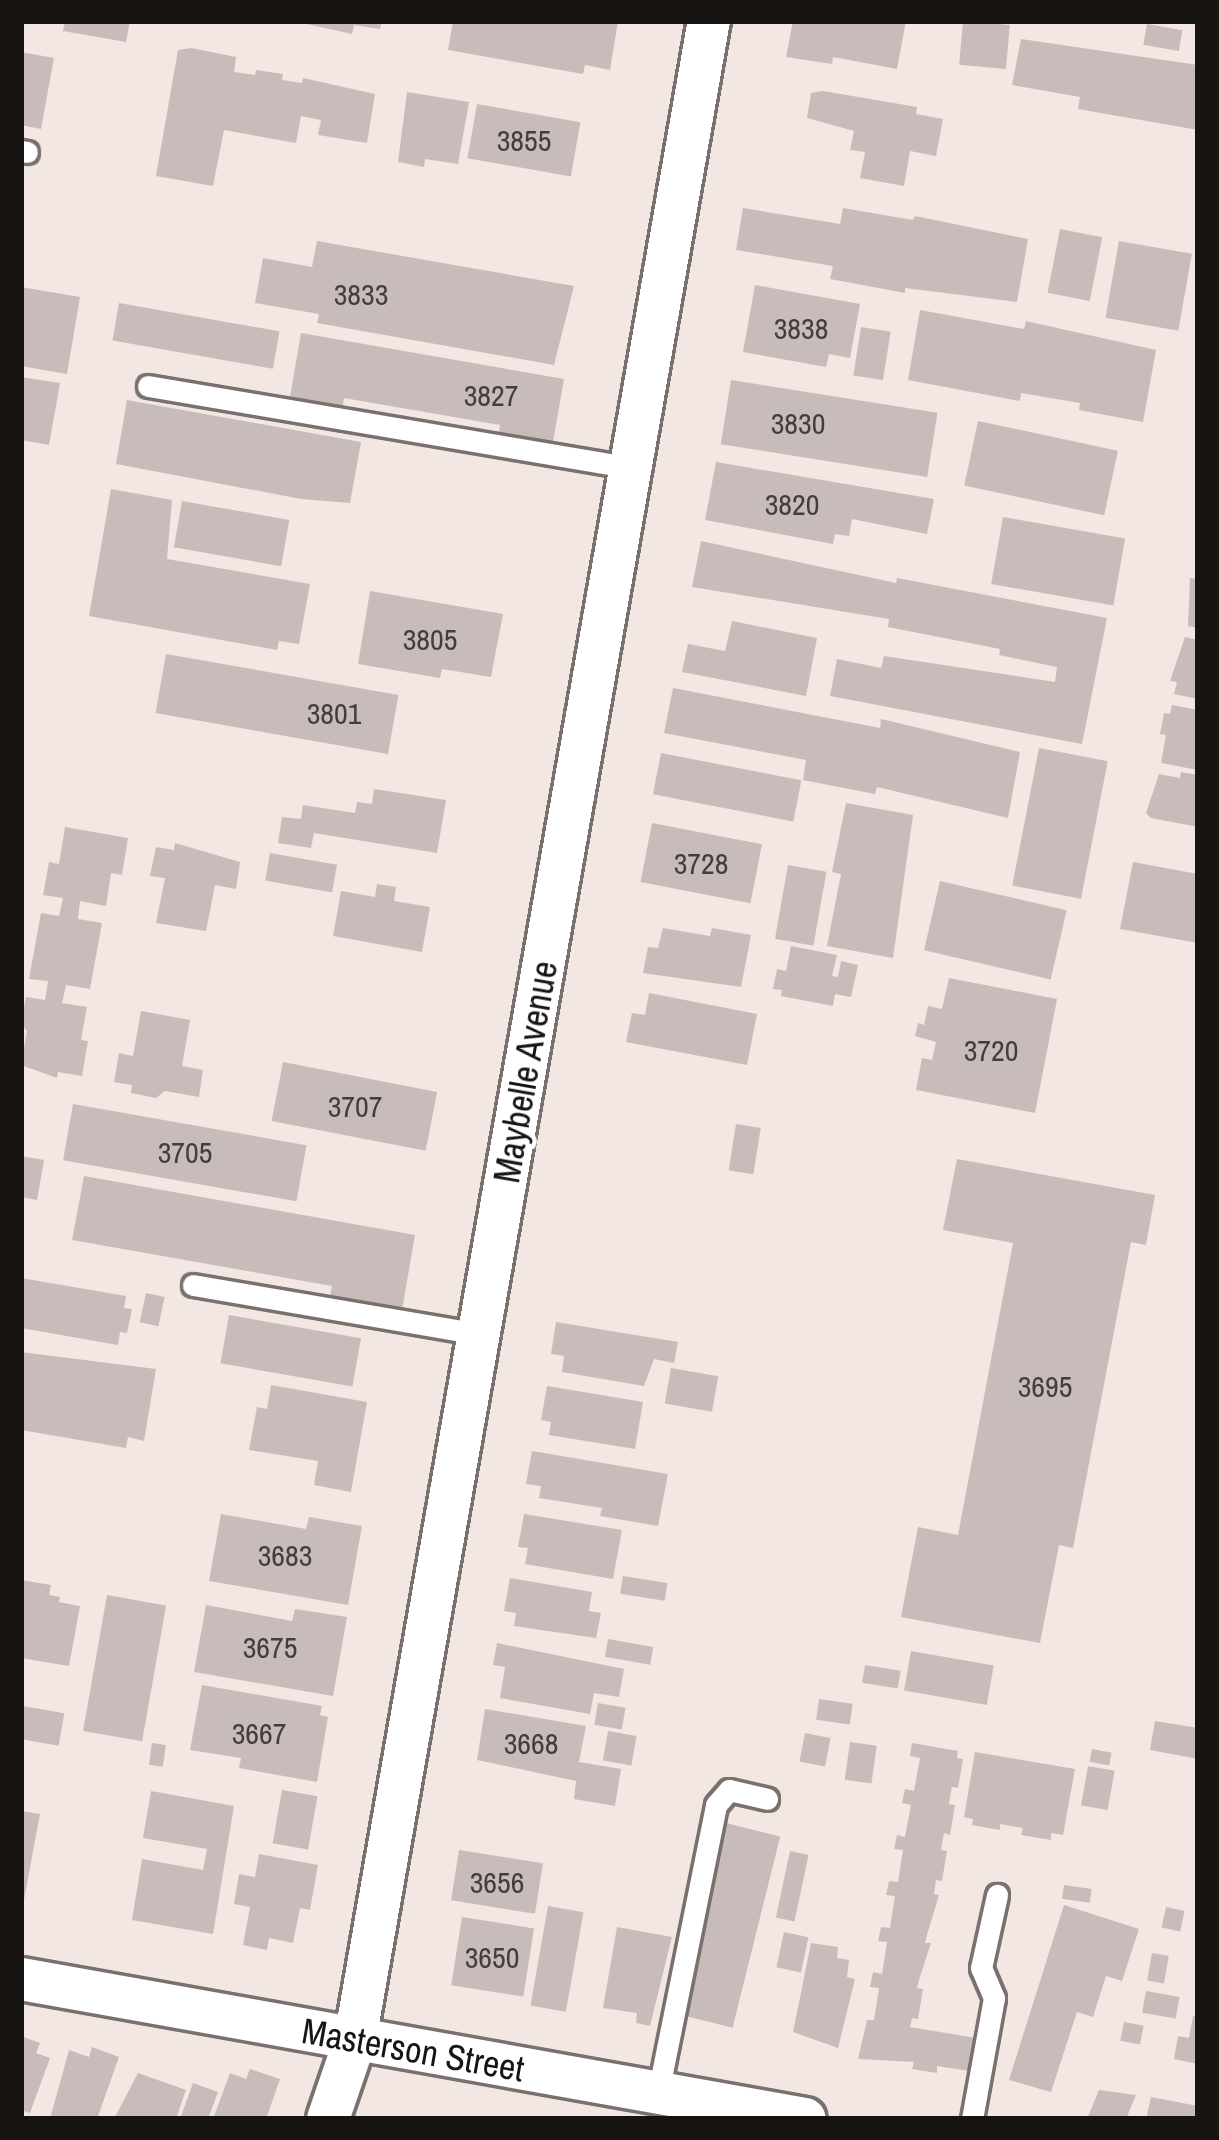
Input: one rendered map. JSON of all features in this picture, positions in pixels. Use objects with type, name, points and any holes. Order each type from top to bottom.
[{"type":"street","name":"Maybelle Avenue","points":[[328,2119],[355,2040],[709,21]]},
{"type":"street","name":"Masterson Street","points":[[21,1979],[805,2119]]},
{"type":"lane","points":[[148,386],[632,468]]},
{"type":"lane","points":[[193,1285],[480,1334]]},
{"type":"lane","points":[[658,2093],[716,1805],[729,1790],[767,1799]]},
{"type":"lane","points":[[972,2119],[994,1998],[981,1968],[997,1895]]},
{"type":"building","points":[[65,21],[130,21],[126,42],[63,31]]},
{"type":"building","points":[[293,21],[382,21],[380,29],[354,25],[352,34]]},
{"type":"building","points":[[453,21],[618,21],[610,70],[585,65],[583,74],[448,50]]},
{"type":"building","points":[[793,21],[906,21],[897,69],[833,57],[832,64],[786,57]]},
{"type":"building","points":[[963,21],[1010,25],[1006,69],[959,65]]},
{"type":"building","points":[[1147,24],[1182,30],[1179,51],[1143,45]]},
{"type":"building","points":[[1021,39],[1198,65],[1198,130],[1078,109],[1080,97],[1012,85]]},
{"type":"building","points":[[178,50],[236,57],[234,72],[283,74],[282,80],[302,83],[303,78],[375,94],[367,143],[318,135],[321,120],[301,116],[296,143],[224,130],[213,186],[156,176]]},
{"type":"building","points":[[21,52],[54,58],[41,129],[21,125]]},
{"type":"building","points":[[407,92],[469,102],[458,164],[425,159],[424,167],[398,162]]},
{"type":"building","points":[[811,93],[917,107],[916,114],[943,119],[936,156],[910,151],[904,186],[860,178],[865,152],[850,150],[854,131],[807,118]]},
{"type":"building","points":[[477,104],[580,122],[571,176],[467,158]]},
{"type":"building","points":[[743,208],[840,224],[843,208],[913,220],[915,216],[1028,239],[1017,302],[905,288],[905,293],[830,279],[833,266],[736,250]]},
{"type":"building","points":[[1060,229],[1102,237],[1090,301],[1048,293]]},
{"type":"building","points":[[317,241],[574,286],[554,365],[317,323],[319,314],[255,303],[263,258],[312,267]]},
{"type":"building","points":[[1119,241],[1192,254],[1178,331],[1105,318]]},
{"type":"building","points":[[755,285],[860,304],[850,358],[829,354],[826,367],[743,352]]},
{"type":"building","points":[[21,287],[80,297],[67,374],[21,366]]},
{"type":"building","points":[[119,303],[280,331],[273,369],[112,340]]},
{"type":"building","points":[[920,310],[1024,329],[1026,321],[1156,350],[1143,422],[1079,410],[1080,403],[1021,393],[1020,401],[908,380]]},
{"type":"building","points":[[861,327],[891,332],[883,380],[853,375]]},
{"type":"building","points":[[301,333],[564,379],[552,448],[498,439],[500,425],[344,398],[342,412],[289,403]]},
{"type":"building","points":[[21,377],[60,383],[49,445],[21,440]]},
{"type":"building","points":[[731,380],[937,413],[927,477],[721,444]]},
{"type":"building","points":[[127,400],[361,442],[350,503],[301,499],[116,464]]},
{"type":"building","points":[[978,421],[1118,451],[1104,515],[964,486]]},
{"type":"building","points":[[716,462],[934,499],[927,534],[852,519],[849,536],[835,534],[833,544],[705,520]]},
{"type":"building","points":[[111,489],[172,500],[167,559],[310,584],[299,644],[279,641],[277,650],[89,616]]},
{"type":"building","points":[[182,501],[289,520],[281,566],[174,547]]},
{"type":"building","points":[[1003,517],[1125,539],[1113,605],[991,584]]},
{"type":"building","points":[[701,541],[896,583],[897,578],[1107,618],[1082,744],[830,696],[837,659],[881,668],[884,656],[1055,682],[1057,667],[999,655],[1000,649],[888,627],[889,619],[692,587]]},
{"type":"building","points":[[1190,578],[1198,579],[1198,628],[1188,626]]},
{"type":"building","points":[[370,591],[503,614],[491,677],[442,669],[440,678],[358,664]]},
{"type":"building","points":[[732,621],[817,638],[806,696],[682,672],[688,644],[725,651]]},
{"type":"building","points":[[1185,637],[1198,640],[1198,699],[1174,694],[1177,682],[1170,681]]},
{"type":"building","points":[[166,654],[398,695],[388,754],[156,713]]},
{"type":"building","points":[[673,688],[880,728],[881,719],[1020,752],[1008,818],[877,787],[875,794],[803,780],[806,760],[664,733]]},
{"type":"building","points":[[1172,705],[1198,710],[1198,770],[1161,763],[1166,735],[1160,734],[1164,713],[1170,714]]},
{"type":"building","points":[[1039,748],[1108,761],[1081,899],[1012,885]]},
{"type":"building","points":[[661,753],[801,780],[793,822],[653,794]]},
{"type":"building","points":[[1181,772],[1198,775],[1198,827],[1146,813],[1159,774],[1180,778]]},
{"type":"building","points":[[374,789],[446,800],[437,853],[314,833],[311,848],[278,843],[282,817],[301,819],[303,805],[355,813],[357,802],[372,804]]},
{"type":"building","points":[[846,803],[913,815],[893,958],[827,946],[841,874],[832,872]]},
{"type":"building","points":[[652,823],[762,844],[750,903],[641,882]]},
{"type":"building","points":[[65,827],[128,838],[122,875],[111,873],[106,906],[80,901],[78,919],[102,923],[90,989],[66,985],[62,1003],[87,1007],[81,1040],[88,1041],[82,1076],[58,1072],[57,1078],[21,1065],[27,1031],[21,1023],[26,997],[45,1000],[48,981],[29,979],[41,913],[59,916],[63,898],[43,895],[49,862],[59,864]]},
{"type":"building","points":[[175,843],[240,862],[236,889],[215,885],[206,931],[156,923],[165,878],[150,876],[156,847],[174,850]]},
{"type":"building","points":[[270,853],[337,865],[332,892],[265,881]]},
{"type":"building","points":[[1133,862],[1198,874],[1198,943],[1120,929]]},
{"type":"building","points":[[788,865],[826,872],[813,946],[775,939]]},
{"type":"building","points":[[940,881],[1067,910],[1051,979],[924,950]]},
{"type":"building","points":[[377,884],[396,887],[394,901],[430,907],[422,952],[333,936],[341,891],[375,897]]},
{"type":"building","points":[[663,928],[710,936],[712,928],[751,935],[741,987],[643,973],[648,947],[658,948]]},
{"type":"building","points":[[791,946],[837,955],[832,976],[838,977],[841,961],[858,965],[851,997],[835,994],[833,1006],[781,996],[782,990],[773,989],[777,969],[786,971]]},
{"type":"building","points":[[949,978],[1057,999],[1035,1113],[916,1090],[922,1058],[932,1060],[936,1042],[915,1036],[918,1023],[924,1025],[928,1006],[942,1009]]},
{"type":"building","points":[[649,993],[757,1014],[747,1065],[626,1042],[632,1013],[645,1015]]},
{"type":"building","points":[[141,1011],[190,1020],[182,1066],[203,1070],[199,1097],[165,1091],[156,1098],[131,1093],[132,1085],[114,1082],[119,1053],[133,1056]]},
{"type":"building","points":[[283,1062],[437,1092],[426,1151],[272,1121]]},
{"type":"building","points":[[73,1104],[306,1145],[297,1201],[63,1160]]},
{"type":"building","points":[[736,1124],[761,1128],[753,1174],[729,1170]]},
{"type":"building","points":[[21,1156],[44,1160],[37,1200],[21,1197]]},
{"type":"building","points":[[957,1159],[1155,1195],[1146,1245],[1131,1242],[1073,1548],[1059,1545],[1040,1643],[901,1617],[918,1527],[958,1535],[1013,1243],[943,1230]]},
{"type":"building","points":[[84,1176],[415,1235],[402,1310],[330,1297],[332,1286],[72,1240]]},
{"type":"building","points":[[21,1278],[126,1296],[124,1308],[132,1309],[127,1333],[120,1332],[118,1345],[21,1328]]},
{"type":"building","points":[[146,1293],[165,1297],[158,1326],[140,1322]]},
{"type":"building","points":[[229,1315],[361,1338],[352,1387],[220,1363]]},
{"type":"building","points":[[556,1322],[678,1342],[674,1363],[654,1359],[644,1386],[562,1372],[564,1356],[551,1354]]},
{"type":"building","points":[[21,1352],[156,1369],[144,1441],[128,1437],[126,1448],[21,1430]]},
{"type":"building","points":[[671,1368],[718,1376],[712,1412],[665,1403]]},
{"type":"building","points":[[271,1385],[367,1402],[351,1492],[314,1485],[318,1461],[249,1450],[257,1407],[267,1409]]},
{"type":"building","points":[[547,1386],[643,1402],[635,1449],[549,1435],[551,1422],[541,1420]]},
{"type":"building","points":[[532,1451],[668,1474],[658,1526],[600,1516],[602,1508],[539,1498],[541,1486],[526,1484]]},
{"type":"building","points":[[221,1514],[306,1529],[309,1517],[362,1526],[348,1605],[209,1581]]},
{"type":"building","points":[[524,1514],[622,1530],[613,1579],[525,1564],[528,1548],[518,1547]]},
{"type":"building","points":[[623,1576],[667,1583],[665,1601],[620,1594]]},
{"type":"building","points":[[510,1578],[592,1592],[589,1611],[601,1613],[596,1638],[514,1626],[516,1613],[504,1611]]},
{"type":"building","points":[[21,1580],[51,1585],[49,1595],[80,1606],[69,1666],[21,1658]]},
{"type":"building","points":[[107,1595],[166,1605],[142,1741],[83,1731]]},
{"type":"building","points":[[206,1605],[292,1621],[295,1609],[347,1617],[333,1696],[194,1672]]},
{"type":"building","points":[[608,1639],[653,1647],[650,1665],[605,1657]]},
{"type":"building","points":[[497,1643],[624,1669],[619,1697],[594,1693],[590,1714],[500,1698],[505,1667],[493,1665]]},
{"type":"building","points":[[911,1651],[994,1666],[987,1705],[904,1690]]},
{"type":"building","points":[[865,1665],[901,1671],[898,1688],[862,1683]]},
{"type":"building","points":[[202,1685],[322,1706],[320,1715],[328,1717],[317,1782],[239,1768],[241,1758],[190,1750]]},
{"type":"building","points":[[819,1699],[853,1704],[850,1725],[816,1720]]},
{"type":"building","points":[[598,1703],[626,1708],[622,1730],[594,1725]]},
{"type":"building","points":[[23,1706],[64,1713],[59,1746],[21,1739]]},
{"type":"building","points":[[485,1709],[586,1726],[579,1762],[621,1769],[615,1806],[574,1799],[576,1781],[477,1760]]},
{"type":"building","points":[[1155,1721],[1198,1728],[1198,1759],[1150,1750]]},
{"type":"building","points":[[608,1731],[637,1736],[631,1766],[603,1761]]},
{"type":"building","points":[[805,1733],[831,1738],[825,1766],[799,1761]]},
{"type":"building","points":[[850,1742],[877,1746],[871,1783],[845,1780]]},
{"type":"building","points":[[152,1743],[166,1745],[163,1767],[149,1765]]},
{"type":"building","points":[[912,1743],[958,1751],[957,1758],[963,1759],[958,1788],[952,1787],[950,1797],[949,1804],[955,1805],[950,1835],[944,1833],[941,1850],[947,1851],[942,1881],[936,1880],[934,1894],[939,1895],[925,1943],[931,1943],[917,1988],[923,1989],[918,2019],[912,2018],[910,2027],[976,2038],[970,2071],[937,2066],[937,2073],[912,2069],[914,2062],[858,2059],[867,2020],[874,2020],[879,1988],[870,1987],[873,1972],[882,1974],[887,1942],[878,1941],[881,1927],[890,1928],[895,1896],[886,1895],[889,1881],[898,1882],[903,1850],[894,1849],[897,1835],[905,1837],[911,1805],[902,1803],[905,1789],[914,1791],[920,1758],[910,1756]]},
{"type":"building","points":[[1092,1749],[1112,1753],[1109,1766],[1090,1762]]},
{"type":"building","points":[[975,1752],[1075,1769],[1063,1835],[1051,1833],[1051,1840],[1021,1835],[1023,1828],[972,1825],[973,1819],[964,1817]]},
{"type":"building","points":[[1088,1766],[1115,1771],[1108,1810],[1081,1805]]},
{"type":"building","points":[[282,1790],[317,1796],[308,1849],[273,1843]]},
{"type":"building","points":[[151,1791],[234,1806],[213,1934],[132,1920],[142,1859],[203,1870],[207,1849],[143,1838]]},
{"type":"building","points":[[21,1811],[40,1814],[23,1905],[21,1905]]},
{"type":"building","points":[[722,1822],[780,1837],[733,2028],[674,2013]]},
{"type":"building","points":[[459,1850],[543,1863],[535,1914],[451,1900]]},
{"type":"building","points":[[790,1851],[809,1855],[794,1921],[776,1918]]},
{"type":"building","points":[[259,1854],[318,1865],[310,1910],[300,1908],[293,1943],[269,1938],[267,1950],[243,1945],[250,1907],[234,1904],[239,1874],[255,1877]]},
{"type":"building","points":[[1064,1885],[1092,1889],[1090,1903],[1062,1899]]},
{"type":"building","points":[[1064,1905],[1139,1929],[1122,1981],[1106,1976],[1093,2017],[1077,2012],[1051,2092],[1009,2080]]},
{"type":"building","points":[[548,1906],[583,1912],[566,2012],[530,2005]]},
{"type":"building","points":[[1166,1907],[1185,1911],[1180,1931],[1162,1928]]},
{"type":"building","points":[[462,1917],[534,1928],[523,1997],[451,1985]]},
{"type":"building","points":[[617,1927],[672,1937],[650,2026],[636,2023],[637,2013],[603,2008]]},
{"type":"building","points":[[784,1932],[808,1937],[801,1972],[777,1967]]},
{"type":"building","points":[[811,1943],[838,1947],[837,1958],[849,1960],[847,1977],[855,1979],[838,2048],[793,2032]]},
{"type":"building","points":[[1152,1953],[1169,1956],[1164,1984],[1147,1981]]},
{"type":"building","points":[[1146,1991],[1179,1997],[1176,2019],[1142,2013]]},
{"type":"building","points":[[1193,2016],[1198,2017],[1198,2064],[1174,2059],[1178,2036],[1189,2038]]},
{"type":"building","points":[[1124,2022],[1144,2026],[1140,2044],[1120,2041]]},
{"type":"building","points":[[21,2036],[40,2043],[36,2053],[50,2058],[30,2113],[21,2110]]},
{"type":"building","points":[[92,2047],[119,2057],[97,2119],[50,2119],[69,2050],[89,2057]]},
{"type":"building","points":[[250,2069],[280,2079],[266,2119],[213,2119],[230,2073],[246,2079]]},
{"type":"building","points":[[138,2073],[186,2090],[176,2119],[114,2119]]},
{"type":"building","points":[[193,2083],[218,2092],[208,2119],[180,2119]]},
{"type":"building","points":[[1099,2090],[1136,2095],[1126,2119],[1087,2119]]},
{"type":"building","points":[[1151,2097],[1198,2106],[1198,2119],[1146,2119]]}]
